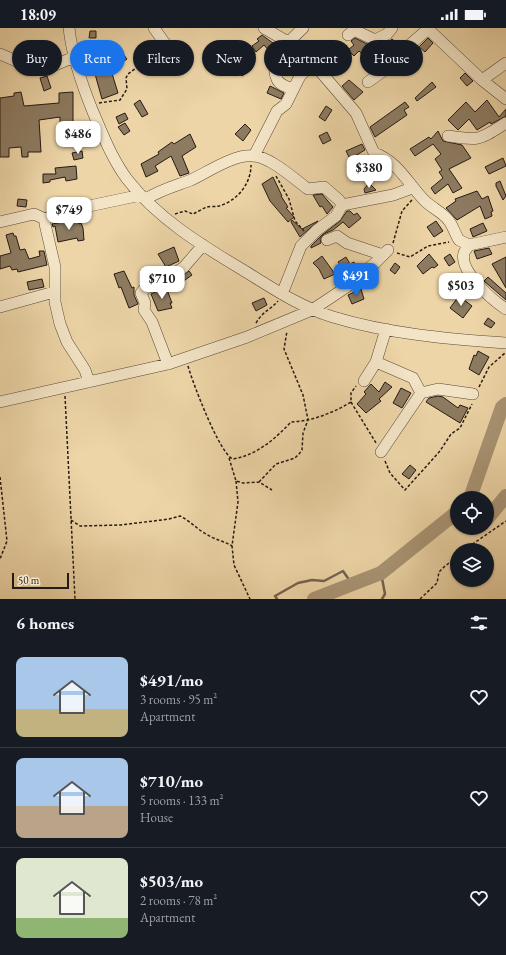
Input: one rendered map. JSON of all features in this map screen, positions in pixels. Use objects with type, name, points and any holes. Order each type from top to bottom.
[{"type":"street","points":[[69,28],[71,40]]},
{"type":"street","points":[[154,28],[162,40]]},
{"type":"street","points":[[264,28],[282,40]]},
{"type":"street","points":[[292,40],[303,28]]},
{"type":"street","points":[[348,35],[354,30],[375,40],[386,34],[392,28]]},
{"type":"street","points":[[368,82],[386,69],[390,62],[427,28],[482,80],[506,99]]},
{"type":"street","points":[[0,54],[35,69],[46,69],[70,59]]},
{"type":"street","points":[[482,80],[506,63]]},
{"type":"street","points":[[81,76],[92,108],[113,156],[127,179],[143,197],[168,220],[203,245],[282,294],[312,310],[334,318],[386,329],[436,337],[506,343]]},
{"type":"street","points":[[276,76],[276,79],[280,83],[293,89]]},
{"type":"street","points":[[254,156],[271,121],[277,111],[286,104],[300,76]]},
{"type":"street","points":[[324,76],[356,113],[374,153],[382,156],[403,172],[412,188],[448,220],[459,240],[469,245],[506,237]]},
{"type":"street","points":[[448,136],[473,140],[481,138],[506,123]]},
{"type":"street","points":[[0,222],[34,214],[45,218],[61,212],[143,197],[190,180],[242,157],[254,156],[271,164],[308,189],[324,187],[339,200],[342,205]]},
{"type":"street","points":[[342,205],[393,195],[412,188]]},
{"type":"street","points":[[282,294],[302,246],[309,238],[336,216],[342,205]]},
{"type":"street","points":[[45,218],[55,267],[54,292],[60,324],[67,342],[85,370],[89,382]]},
{"type":"street","points":[[327,240],[337,236],[347,243],[386,252]]},
{"type":"street","points":[[168,364],[152,322],[144,310],[145,302],[142,293],[143,290],[171,276],[184,267],[203,245]]},
{"type":"street","points":[[469,245],[464,254],[466,266],[470,276],[490,296],[506,309]]},
{"type":"street","points":[[0,402],[168,364],[247,337],[312,310],[351,284],[356,277],[374,264],[386,252]]},
{"type":"street","points":[[0,307],[54,292]]},
{"type":"street","points":[[361,382],[376,362],[386,329]]},
{"type":"street","points":[[376,362],[413,378],[421,393]]},
{"type":"street","points":[[381,452],[421,393],[438,389],[475,395]]},
{"type":"path","points":[[92,108],[102,102],[120,100],[128,89],[126,78],[133,70]]},
{"type":"path","points":[[168,220],[176,213],[185,211],[193,214],[208,206],[218,206],[232,200],[248,183],[254,156]]},
{"type":"path","points":[[271,164],[289,199],[295,221],[309,238]]},
{"type":"path","points":[[412,188],[413,200],[406,209],[402,211],[397,222],[394,239],[386,252],[410,257],[428,246],[459,240]]},
{"type":"path","points":[[247,337],[261,314],[271,309],[282,294]]},
{"type":"path","points":[[259,482],[276,464],[295,458],[299,454],[302,450],[303,433],[308,420],[303,395],[284,349],[287,335],[286,321]]},
{"type":"path","points":[[361,382],[351,393],[351,402],[381,452],[390,473],[405,490],[440,450],[451,434],[460,428],[489,367],[506,351]]},
{"type":"path","points":[[187,358],[189,368],[208,418],[226,455],[229,458],[236,481],[238,502],[232,546],[234,565],[250,599]]},
{"type":"path","points":[[63,387],[66,403],[76,599]]},
{"type":"path","points":[[229,458],[238,458],[252,453],[273,441],[291,422],[320,417],[351,402]]},
{"type":"path","points":[[0,477],[7,541],[0,559]]},
{"type":"path","points":[[236,481],[243,483],[259,482],[272,490]]},
{"type":"path","points":[[71,520],[80,526],[121,525],[169,519],[180,516],[189,520],[205,534],[217,540],[224,541],[232,546]]},
{"type":"path","points":[[474,543],[506,521]]},
{"type":"path","points":[[420,599],[436,583],[439,572],[450,563]]},
{"type":"building","points":[[90,31],[96,31],[96,38],[89,38]]},
{"type":"building","points":[[262,35],[269,40],[264,40],[264,45],[256,52],[256,43],[259,41],[257,39]]},
{"type":"building","points":[[355,38],[360,40],[360,52],[359,51],[354,56],[352,54],[352,47],[354,45],[352,40]]},
{"type":"building","points":[[428,38],[433,43],[425,52],[423,50],[423,43]]},
{"type":"building","points":[[465,73],[473,81],[467,86],[460,78]]},
{"type":"building","points":[[47,76],[51,88],[44,91],[40,78]]},
{"type":"building","points":[[96,76],[113,76],[118,93],[102,99]]},
{"type":"building","points":[[349,80],[363,92],[354,100],[342,86]]},
{"type":"building","points":[[432,82],[436,87],[417,101],[415,98]]},
{"type":"building","points":[[270,86],[284,93],[281,99],[267,93]]},
{"type":"building","points":[[21,92],[24,106],[59,103],[59,93],[73,92],[73,127],[60,127],[60,117],[39,120],[41,152],[28,152],[28,157],[22,157],[21,147],[9,148],[9,157],[0,157],[0,98],[14,96],[14,93]]},
{"type":"building","points":[[140,100],[148,114],[142,117],[134,104]]},
{"type":"building","points":[[487,100],[499,117],[506,109],[506,116],[491,124],[490,122],[477,130],[469,119],[458,130],[448,120],[466,102],[475,112]]},
{"type":"building","points":[[405,102],[409,107],[404,110],[407,115],[375,137],[370,127]]},
{"type":"building","points":[[326,106],[332,110],[325,121],[319,117]]},
{"type":"building","points":[[125,113],[128,119],[119,124],[116,117]]},
{"type":"building","points":[[125,123],[130,131],[124,135],[118,127]]},
{"type":"building","points":[[245,124],[251,130],[243,141],[235,134]]},
{"type":"building","points":[[438,131],[443,141],[462,145],[471,158],[449,169],[462,188],[453,193],[448,184],[435,194],[431,188],[443,178],[439,172],[442,170],[435,159],[441,154],[433,144],[415,156],[410,149],[429,137],[431,139]]},
{"type":"building","points":[[327,132],[331,140],[323,144],[319,136]]},
{"type":"building","points":[[190,134],[196,147],[182,156],[189,173],[180,176],[171,156],[155,166],[158,171],[146,177],[141,164],[159,154],[158,152],[172,142],[174,144]]},
{"type":"building","points":[[362,144],[365,150],[350,159],[346,151]]},
{"type":"building","points":[[82,151],[83,158],[74,160],[72,153]]},
{"type":"building","points":[[503,158],[506,166],[489,174],[485,167]]},
{"type":"building","points":[[363,163],[371,170],[371,172],[364,177],[357,168]]},
{"type":"building","points":[[76,166],[77,179],[66,181],[65,177],[43,183],[43,174],[56,174],[55,168]]},
{"type":"building","points":[[273,177],[281,196],[288,207],[286,208],[294,217],[288,222],[270,201],[262,184]]},
{"type":"building","points":[[500,181],[506,196],[503,200],[496,186],[496,183]]},
{"type":"building","points":[[369,183],[376,190],[365,193],[364,189]]},
{"type":"building","points":[[477,191],[482,199],[488,196],[493,211],[491,212],[492,216],[485,219],[480,206],[457,220],[446,208],[456,201],[455,199]]},
{"type":"building","points":[[322,194],[333,207],[327,214],[322,206],[320,207],[313,195]]},
{"type":"building","points":[[18,199],[27,200],[26,207],[17,206]]},
{"type":"building","points":[[347,211],[350,211],[354,215],[357,213],[361,218],[349,228],[343,222],[333,230],[324,234],[320,239],[321,243],[311,248],[311,246],[322,235],[340,221]]},
{"type":"building","points":[[78,219],[79,224],[81,223],[83,228],[84,240],[78,241],[77,238],[58,242],[55,226],[53,227],[52,224]]},
{"type":"building","points":[[292,220],[302,229],[318,221],[300,237],[291,222]]},
{"type":"building","points":[[436,221],[443,231],[434,237],[427,227]]},
{"type":"building","points":[[483,223],[487,231],[473,237],[470,229]]},
{"type":"building","points":[[13,233],[14,236],[16,236],[20,250],[25,249],[29,259],[40,256],[39,251],[44,251],[47,265],[18,272],[17,269],[12,270],[10,266],[0,269],[0,256],[11,253],[6,235]]},
{"type":"building","points":[[174,247],[179,261],[166,267],[158,254]]},
{"type":"building","points":[[489,248],[492,254],[477,259],[474,251]]},
{"type":"building","points":[[429,254],[438,265],[434,268],[432,267],[423,274],[417,266]]},
{"type":"building","points":[[450,254],[455,262],[449,266],[444,258]]},
{"type":"building","points":[[322,256],[335,274],[324,279],[319,269],[313,263]]},
{"type":"building","points":[[346,257],[350,264],[354,262],[357,267],[351,272],[347,266],[343,269],[338,262]]},
{"type":"building","points":[[506,257],[506,288],[492,264]]},
{"type":"building","points":[[395,263],[400,267],[395,274],[390,270]]},
{"type":"building","points":[[124,271],[132,288],[134,287],[134,295],[138,304],[129,308],[114,274]]},
{"type":"building","points":[[189,271],[192,275],[178,285],[176,281]]},
{"type":"building","points":[[488,277],[506,293],[506,300],[484,281]]},
{"type":"building","points":[[42,279],[44,287],[29,290],[27,282]]},
{"type":"building","points":[[166,287],[172,303],[170,303],[172,308],[158,311],[151,294]]},
{"type":"building","points":[[361,289],[364,299],[352,304],[348,295]]},
{"type":"building","points":[[459,296],[472,306],[463,318],[450,308]]},
{"type":"building","points":[[264,298],[267,305],[256,311],[252,303]]},
{"type":"building","points":[[488,318],[495,323],[491,328],[484,324]]},
{"type":"building","points":[[478,351],[489,357],[479,375],[469,369],[474,355],[476,356]]},
{"type":"building","points":[[385,382],[392,387],[379,399],[381,401],[366,413],[357,404],[366,394],[364,392],[371,384],[379,392]]},
{"type":"building","points":[[401,388],[411,393],[402,408],[393,403]]},
{"type":"building","points":[[438,396],[443,397],[458,408],[460,405],[468,408],[460,423],[426,402],[429,398]]},
{"type":"building","points":[[410,465],[416,470],[409,479],[402,474]]},
{"type":"waterway","points":[[472,491],[502,407],[506,404]]},
{"type":"waterway","points":[[494,511],[506,496]]},
{"type":"waterway","points":[[314,599],[381,573],[450,518]]},
{"type":"waterway","points":[[277,599],[275,596],[298,583],[312,580],[324,581],[343,571],[352,584]]},
{"type":"waterway","points":[[381,573],[385,594],[382,599]]}]
